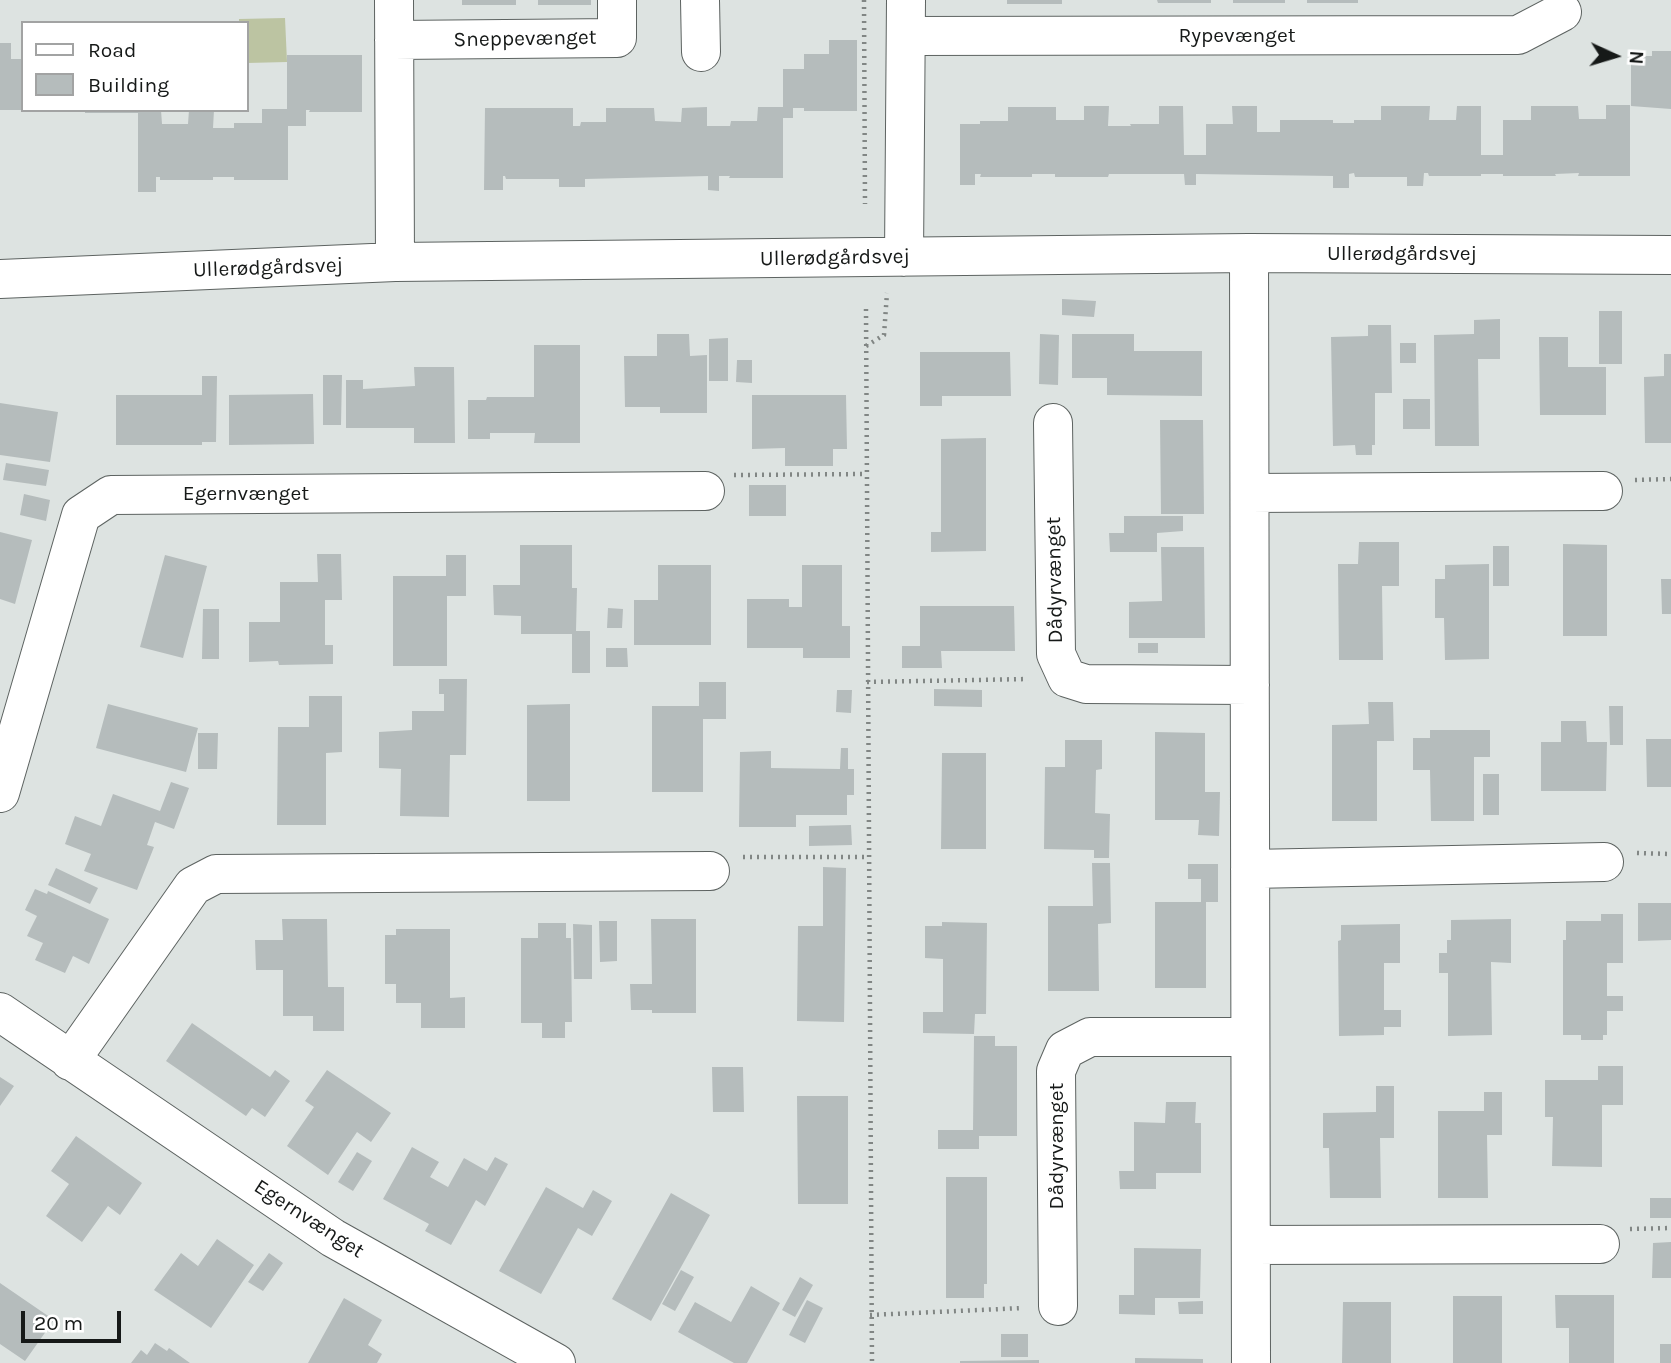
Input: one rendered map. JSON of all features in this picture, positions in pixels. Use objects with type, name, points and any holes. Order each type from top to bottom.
[{"type":"street","points":[[394,0],[395,262]]},
{"type":"street","name":"Sneppevænget","points":[[394,40],[617,38],[617,0]]},
{"type":"street","points":[[700,0],[701,51]]},
{"type":"street","name":"Rypevænget","points":[[904,257],[906,18],[1518,35],[1562,12]]},
{"type":"street","points":[[1249,253],[1251,1363]]},
{"type":"street","name":"Ullerødgårdsvej","points":[[0,279],[395,262],[1249,253],[1671,255]]},
{"type":"street","name":"Dådyrvænget","points":[[1053,423],[1056,654],[1067,678]]},
{"type":"street","name":"Egernvænget","points":[[0,793],[81,515],[111,495],[705,491]]},
{"type":"street","points":[[1250,493],[1603,491]]},
{"type":"street","points":[[1067,678],[1086,684],[1250,685]]},
{"type":"street","points":[[1250,869],[1604,862]]},
{"type":"street","points":[[70,1061],[193,886],[216,874],[710,871]]},
{"type":"street","name":"Egernvænget","points":[[0,1012],[333,1238],[556,1363]]},
{"type":"street","name":"Dådyrvænget","points":[[1058,1306],[1056,1071],[1065,1050],[1090,1037],[1250,1037]]},
{"type":"street","points":[[1251,1245],[1600,1244]]},
{"type":"path","points":[[864,0],[865,204]]},
{"type":"path","points":[[866,346],[884,335],[887,296]]},
{"type":"path","points":[[866,309],[872,1363]]},
{"type":"path","points":[[705,491],[719,475],[866,474]]},
{"type":"path","points":[[867,682],[1067,678]]},
{"type":"path","points":[[710,871],[723,857],[869,858]]},
{"type":"path","points":[[870,1315],[1058,1306]]},
{"type":"green space","points":[[285,18],[287,62],[248,63],[248,21],[239,19]]},
{"type":"building","points":[[462,0],[516,0],[516,5],[462,5]]},
{"type":"building","points":[[538,0],[591,0],[591,5],[538,5]]},
{"type":"building","points":[[1007,0],[1062,0],[1062,4],[1007,4]]},
{"type":"building","points":[[1157,0],[1211,0],[1211,3],[1158,3]]},
{"type":"building","points":[[1233,0],[1285,0],[1285,3],[1233,3]]},
{"type":"building","points":[[1307,0],[1358,0],[1358,3],[1307,3]]},
{"type":"building","points":[[829,40],[857,40],[857,111],[804,111],[804,108],[793,108],[793,118],[783,118],[783,178],[719,176],[719,191],[708,190],[708,176],[585,179],[585,187],[559,187],[559,179],[506,179],[503,176],[503,190],[484,190],[485,108],[573,108],[573,126],[580,126],[581,122],[606,122],[606,108],[654,108],[655,121],[681,122],[682,108],[707,107],[707,126],[730,126],[731,121],[757,121],[758,107],[783,107],[783,69],[804,69],[804,54],[829,54]]},
{"type":"building","points":[[0,43],[11,43],[11,59],[21,59],[21,110],[0,110]]},
{"type":"building","points":[[1652,51],[1671,51],[1671,109],[1631,106],[1631,56],[1652,56]]},
{"type":"building","points":[[287,55],[362,55],[362,112],[306,110],[306,126],[288,126],[288,180],[234,180],[234,177],[213,177],[213,180],[160,180],[160,177],[156,177],[156,192],[138,192],[138,113],[85,113],[161,112],[162,124],[188,124],[189,112],[214,112],[213,128],[234,128],[234,123],[262,123],[262,109],[287,109]]},
{"type":"building","points":[[1606,105],[1630,105],[1630,176],[1578,176],[1579,173],[1555,174],[1556,176],[1429,176],[1424,173],[1423,186],[1407,186],[1407,177],[1355,177],[1354,173],[1349,174],[1349,188],[1333,188],[1333,176],[1196,174],[1196,185],[1185,185],[1184,174],[1055,177],[1055,174],[1032,174],[1032,177],[980,177],[981,174],[975,174],[975,185],[960,185],[960,124],[1008,121],[1008,107],[1056,107],[1056,120],[1084,120],[1084,106],[1109,106],[1108,126],[1131,126],[1130,124],[1159,124],[1159,106],[1183,106],[1184,155],[1206,155],[1206,124],[1233,124],[1232,106],[1257,106],[1257,132],[1280,132],[1280,120],[1333,120],[1333,123],[1354,123],[1354,120],[1381,120],[1381,106],[1430,106],[1429,120],[1456,120],[1457,106],[1481,106],[1481,155],[1503,155],[1503,120],[1531,120],[1531,106],[1578,106],[1579,119],[1606,119]]},
{"type":"building","points":[[1062,299],[1096,301],[1094,317],[1062,315]]},
{"type":"building","points":[[1599,311],[1622,311],[1622,364],[1599,364]]},
{"type":"building","points":[[1500,319],[1500,359],[1478,359],[1479,446],[1435,446],[1434,335],[1474,334],[1474,320]]},
{"type":"building","points":[[1368,325],[1391,325],[1392,393],[1375,393],[1375,445],[1372,445],[1372,455],[1356,455],[1355,445],[1333,446],[1331,337],[1368,336]]},
{"type":"building","points":[[657,334],[689,334],[690,356],[707,355],[707,413],[660,413],[660,407],[625,407],[624,356],[657,356]]},
{"type":"building","points":[[1040,334],[1059,335],[1058,385],[1039,384]]},
{"type":"building","points":[[1072,334],[1134,334],[1134,351],[1202,351],[1202,396],[1107,395],[1107,378],[1072,378]]},
{"type":"building","points":[[1539,337],[1568,337],[1568,367],[1606,367],[1606,415],[1540,415]]},
{"type":"building","points":[[728,338],[728,381],[709,381],[709,339]]},
{"type":"building","points":[[1400,343],[1416,343],[1416,363],[1400,363]]},
{"type":"building","points":[[534,345],[580,345],[580,443],[534,443],[535,433],[490,433],[490,439],[468,439],[468,400],[486,400],[487,397],[534,397]]},
{"type":"building","points":[[920,352],[1010,352],[1011,396],[942,396],[942,406],[920,406]]},
{"type":"building","points":[[1664,354],[1671,354],[1671,443],[1645,443],[1644,377],[1664,376]]},
{"type":"building","points":[[737,360],[752,360],[752,383],[736,382]]},
{"type":"building","points":[[414,367],[454,367],[455,443],[414,443],[414,428],[346,428],[346,380],[363,380],[363,389],[415,386]]},
{"type":"building","points":[[323,375],[342,375],[341,425],[323,425]]},
{"type":"building","points":[[202,376],[217,376],[216,442],[202,442],[202,445],[116,445],[116,395],[202,395]]},
{"type":"building","points":[[313,394],[314,444],[229,445],[229,395]]},
{"type":"building","points":[[752,395],[846,395],[847,449],[833,449],[833,466],[785,466],[785,448],[752,449]]},
{"type":"building","points":[[1403,399],[1430,399],[1430,429],[1403,429]]},
{"type":"building","points":[[0,403],[58,412],[50,462],[0,455]]},
{"type":"building","points":[[1160,420],[1203,420],[1204,514],[1161,514]]},
{"type":"building","points":[[986,438],[986,551],[931,552],[931,532],[941,532],[941,439]]},
{"type":"building","points":[[6,463],[49,470],[46,486],[3,480]]},
{"type":"building","points":[[749,485],[786,485],[786,516],[749,516]]},
{"type":"building","points":[[24,494],[50,500],[46,521],[20,515]]},
{"type":"building","points":[[1124,516],[1183,516],[1183,531],[1157,533],[1157,552],[1110,552],[1109,533],[1124,533]]},
{"type":"building","points":[[0,532],[32,540],[15,604],[0,599]]},
{"type":"building","points":[[1359,542],[1399,542],[1399,586],[1382,586],[1383,660],[1339,660],[1338,564],[1358,564]]},
{"type":"building","points":[[1563,544],[1607,545],[1607,636],[1563,636]]},
{"type":"building","points":[[520,545],[572,545],[572,588],[577,588],[576,631],[590,631],[590,673],[572,673],[572,634],[521,634],[521,616],[494,615],[493,585],[520,585]]},
{"type":"building","points":[[1493,546],[1509,546],[1509,586],[1493,586]]},
{"type":"building","points":[[1161,547],[1204,547],[1205,638],[1129,638],[1129,602],[1162,601]]},
{"type":"building","points":[[317,554],[341,554],[342,600],[325,600],[325,645],[333,645],[333,664],[279,665],[278,661],[249,662],[249,622],[280,622],[280,582],[318,582]]},
{"type":"building","points":[[165,555],[207,566],[183,658],[140,647]]},
{"type":"building","points":[[446,555],[466,555],[466,596],[447,596],[447,666],[393,666],[393,576],[446,576]]},
{"type":"building","points":[[1489,564],[1489,659],[1445,660],[1444,618],[1435,618],[1435,579],[1445,579],[1445,565]]},
{"type":"building","points":[[658,565],[711,565],[711,645],[634,645],[634,600],[658,600]]},
{"type":"building","points":[[802,565],[842,565],[842,626],[850,626],[850,658],[803,658],[803,648],[747,648],[747,599],[789,599],[789,607],[802,607]]},
{"type":"building","points":[[1661,579],[1671,579],[1671,614],[1662,614]]},
{"type":"building","points":[[920,606],[1014,606],[1015,651],[941,651],[942,668],[902,668],[902,646],[920,646]]},
{"type":"building","points":[[608,608],[623,609],[622,628],[607,628]]},
{"type":"building","points":[[203,609],[219,609],[219,659],[202,659]]},
{"type":"building","points":[[1138,643],[1158,643],[1158,653],[1138,653]]},
{"type":"building","points":[[606,648],[627,648],[628,667],[606,667]]},
{"type":"building","points":[[439,679],[467,679],[466,755],[450,755],[449,817],[400,816],[401,769],[379,768],[379,732],[412,730],[412,711],[444,711],[444,694],[439,694]]},
{"type":"building","points":[[699,682],[726,682],[726,719],[703,719],[703,792],[652,792],[652,706],[699,706]]},
{"type":"building","points":[[934,689],[982,690],[982,707],[934,706]]},
{"type":"building","points":[[837,690],[852,690],[851,713],[836,712]]},
{"type":"building","points":[[309,696],[342,696],[342,752],[326,753],[326,825],[277,825],[278,727],[309,727]]},
{"type":"building","points":[[1368,702],[1393,702],[1394,741],[1377,741],[1377,821],[1332,821],[1332,725],[1369,724]]},
{"type":"building","points":[[108,704],[198,728],[186,772],[96,748]]},
{"type":"building","points":[[570,704],[570,801],[527,801],[527,705]]},
{"type":"building","points":[[1609,706],[1623,706],[1623,745],[1610,745]]},
{"type":"building","points":[[1561,721],[1586,721],[1587,742],[1607,742],[1606,791],[1541,791],[1541,742],[1561,742]]},
{"type":"building","points":[[1430,730],[1490,730],[1490,757],[1474,757],[1474,821],[1431,821],[1430,770],[1413,770],[1413,738],[1430,738]]},
{"type":"building","points":[[1155,732],[1205,733],[1205,792],[1220,792],[1219,836],[1198,835],[1199,820],[1155,820]]},
{"type":"building","points":[[198,733],[218,733],[217,769],[198,769]]},
{"type":"building","points":[[1646,739],[1671,739],[1671,787],[1647,787]]},
{"type":"building","points":[[1065,740],[1102,740],[1102,769],[1096,770],[1095,813],[1110,814],[1109,858],[1094,858],[1094,850],[1044,849],[1045,767],[1065,767]]},
{"type":"building","points":[[841,748],[848,748],[848,769],[854,769],[854,795],[847,795],[847,815],[796,815],[796,827],[739,827],[740,752],[771,751],[771,768],[840,769]]},
{"type":"building","points":[[942,753],[986,753],[986,849],[941,849]]},
{"type":"building","points":[[1483,774],[1499,774],[1499,815],[1483,815]]},
{"type":"building","points":[[171,782],[189,788],[174,829],[155,822],[147,845],[154,847],[137,890],[84,871],[91,854],[65,844],[75,816],[101,826],[113,794],[160,811]]},
{"type":"building","points":[[851,825],[852,845],[809,846],[809,826]]},
{"type":"building","points":[[1092,863],[1110,863],[1111,923],[1098,924],[1099,991],[1048,991],[1048,906],[1093,906]]},
{"type":"building","points":[[1188,864],[1218,864],[1218,902],[1206,902],[1206,988],[1155,988],[1155,902],[1201,902],[1201,879],[1188,879]]},
{"type":"building","points":[[823,867],[846,868],[844,1022],[797,1021],[798,926],[823,926]]},
{"type":"building","points":[[56,868],[98,888],[90,904],[48,885]]},
{"type":"building","points":[[35,889],[47,894],[48,891],[109,919],[89,964],[73,956],[65,973],[35,960],[43,943],[27,936],[37,916],[25,910]]},
{"type":"building","points":[[1638,903],[1671,903],[1671,940],[1638,941]]},
{"type":"building","points":[[1601,914],[1623,914],[1623,963],[1607,963],[1607,996],[1623,996],[1623,1011],[1607,1011],[1607,1035],[1603,1035],[1603,1040],[1581,1040],[1581,1035],[1563,1035],[1563,940],[1566,940],[1566,921],[1601,921]]},
{"type":"building","points":[[282,919],[327,919],[328,987],[344,987],[344,1031],[313,1031],[313,1016],[283,1016],[283,970],[256,970],[255,940],[283,940]]},
{"type":"building","points":[[651,919],[696,919],[696,1013],[631,1010],[630,984],[652,984]]},
{"type":"building","points":[[1511,919],[1511,963],[1491,962],[1492,1035],[1448,1036],[1448,973],[1439,973],[1439,953],[1447,953],[1447,940],[1451,940],[1451,920]]},
{"type":"building","points":[[599,921],[617,921],[617,961],[600,962]]},
{"type":"building","points":[[942,922],[987,923],[986,1014],[975,1014],[974,1034],[923,1033],[923,1012],[943,1012],[943,959],[925,958],[925,926],[942,926]]},
{"type":"building","points":[[538,923],[566,923],[566,938],[571,938],[572,1022],[565,1022],[565,1038],[542,1038],[542,1023],[521,1023],[521,938],[538,938]]},
{"type":"building","points":[[573,924],[592,925],[592,979],[574,979]]},
{"type":"building","points":[[1400,924],[1400,963],[1384,963],[1384,1010],[1401,1010],[1401,1027],[1384,1027],[1384,1035],[1339,1036],[1338,941],[1341,940],[1341,925]]},
{"type":"building","points":[[396,929],[450,929],[450,998],[465,997],[465,1028],[421,1028],[421,1003],[396,1003],[396,984],[385,984],[385,935],[396,935]]},
{"type":"building","points":[[192,1023],[270,1077],[275,1070],[290,1081],[265,1117],[252,1108],[246,1116],[166,1061]]},
{"type":"building","points":[[974,1036],[995,1036],[995,1046],[1017,1046],[1017,1136],[979,1136],[979,1149],[938,1149],[938,1130],[973,1130]]},
{"type":"building","points":[[1598,1066],[1623,1066],[1623,1105],[1602,1105],[1602,1167],[1552,1166],[1553,1117],[1545,1117],[1545,1080],[1598,1080]]},
{"type":"building","points":[[712,1067],[743,1067],[744,1112],[713,1112]]},
{"type":"building","points":[[327,1070],[391,1113],[371,1142],[357,1132],[328,1175],[287,1146],[314,1107],[305,1101]]},
{"type":"building","points":[[0,1077],[14,1086],[0,1106]]},
{"type":"building","points":[[1376,1086],[1394,1086],[1394,1138],[1380,1138],[1381,1198],[1330,1198],[1329,1148],[1323,1148],[1323,1113],[1376,1112]]},
{"type":"building","points":[[1484,1092],[1502,1092],[1502,1135],[1487,1135],[1488,1198],[1438,1198],[1438,1111],[1484,1111]]},
{"type":"building","points":[[797,1096],[848,1096],[848,1204],[798,1204]]},
{"type":"building","points":[[1166,1102],[1196,1102],[1195,1123],[1201,1123],[1201,1173],[1156,1173],[1156,1189],[1120,1189],[1119,1171],[1134,1171],[1134,1122],[1165,1123]]},
{"type":"building","points":[[76,1136],[142,1183],[120,1215],[108,1206],[82,1242],[46,1216],[69,1184],[51,1171]]},
{"type":"building","points":[[412,1147],[439,1162],[430,1177],[448,1187],[464,1158],[487,1171],[495,1157],[508,1164],[485,1206],[476,1200],[451,1245],[425,1231],[429,1224],[383,1199]]},
{"type":"building","points":[[357,1152],[372,1161],[353,1191],[338,1182]]},
{"type":"building","points":[[946,1177],[987,1177],[987,1284],[984,1284],[984,1298],[946,1298]]},
{"type":"building","points":[[546,1187],[583,1208],[593,1190],[612,1201],[592,1236],[578,1228],[541,1294],[499,1271]]},
{"type":"building","points":[[671,1193],[710,1215],[651,1321],[612,1299]]},
{"type":"building","points":[[1650,1198],[1671,1198],[1671,1218],[1650,1218]]},
{"type":"building","points":[[217,1239],[254,1265],[211,1328],[154,1290],[181,1253],[198,1266]]},
{"type":"building","points":[[1671,1242],[1671,1278],[1652,1278],[1653,1243]]},
{"type":"building","points":[[1134,1248],[1201,1249],[1200,1298],[1155,1298],[1155,1315],[1119,1314],[1119,1295],[1134,1295]]},
{"type":"building","points":[[269,1253],[283,1263],[263,1291],[248,1282]]},
{"type":"building","points":[[681,1270],[694,1277],[675,1311],[662,1304]]},
{"type":"building","points":[[800,1277],[813,1285],[795,1317],[782,1310]]},
{"type":"building","points":[[0,1283],[54,1320],[25,1361],[0,1344]]},
{"type":"building","points":[[751,1286],[780,1303],[747,1363],[734,1363],[678,1332],[695,1302],[731,1322]]},
{"type":"building","points":[[1555,1295],[1614,1295],[1614,1363],[1569,1363],[1569,1328],[1556,1328]]},
{"type":"building","points":[[1453,1296],[1502,1296],[1502,1363],[1453,1363]]},
{"type":"building","points":[[344,1298],[382,1320],[368,1345],[382,1354],[377,1363],[308,1363]]},
{"type":"building","points":[[807,1300],[823,1308],[805,1343],[789,1335]]},
{"type":"building","points":[[1203,1301],[1203,1314],[1179,1314],[1178,1302]]},
{"type":"building","points":[[1343,1302],[1391,1302],[1391,1363],[1342,1363]]},
{"type":"building","points":[[1001,1334],[1028,1334],[1028,1357],[1001,1357]]},
{"type":"building","points":[[155,1343],[167,1351],[169,1348],[190,1363],[131,1363],[141,1350],[147,1355]]},
{"type":"building","points":[[1660,1344],[1671,1344],[1671,1363],[1660,1363]]},
{"type":"building","points":[[1135,1358],[1203,1359],[1203,1363],[1135,1363]]},
{"type":"building","points":[[1039,1360],[1039,1363],[960,1363],[960,1361]]}]
